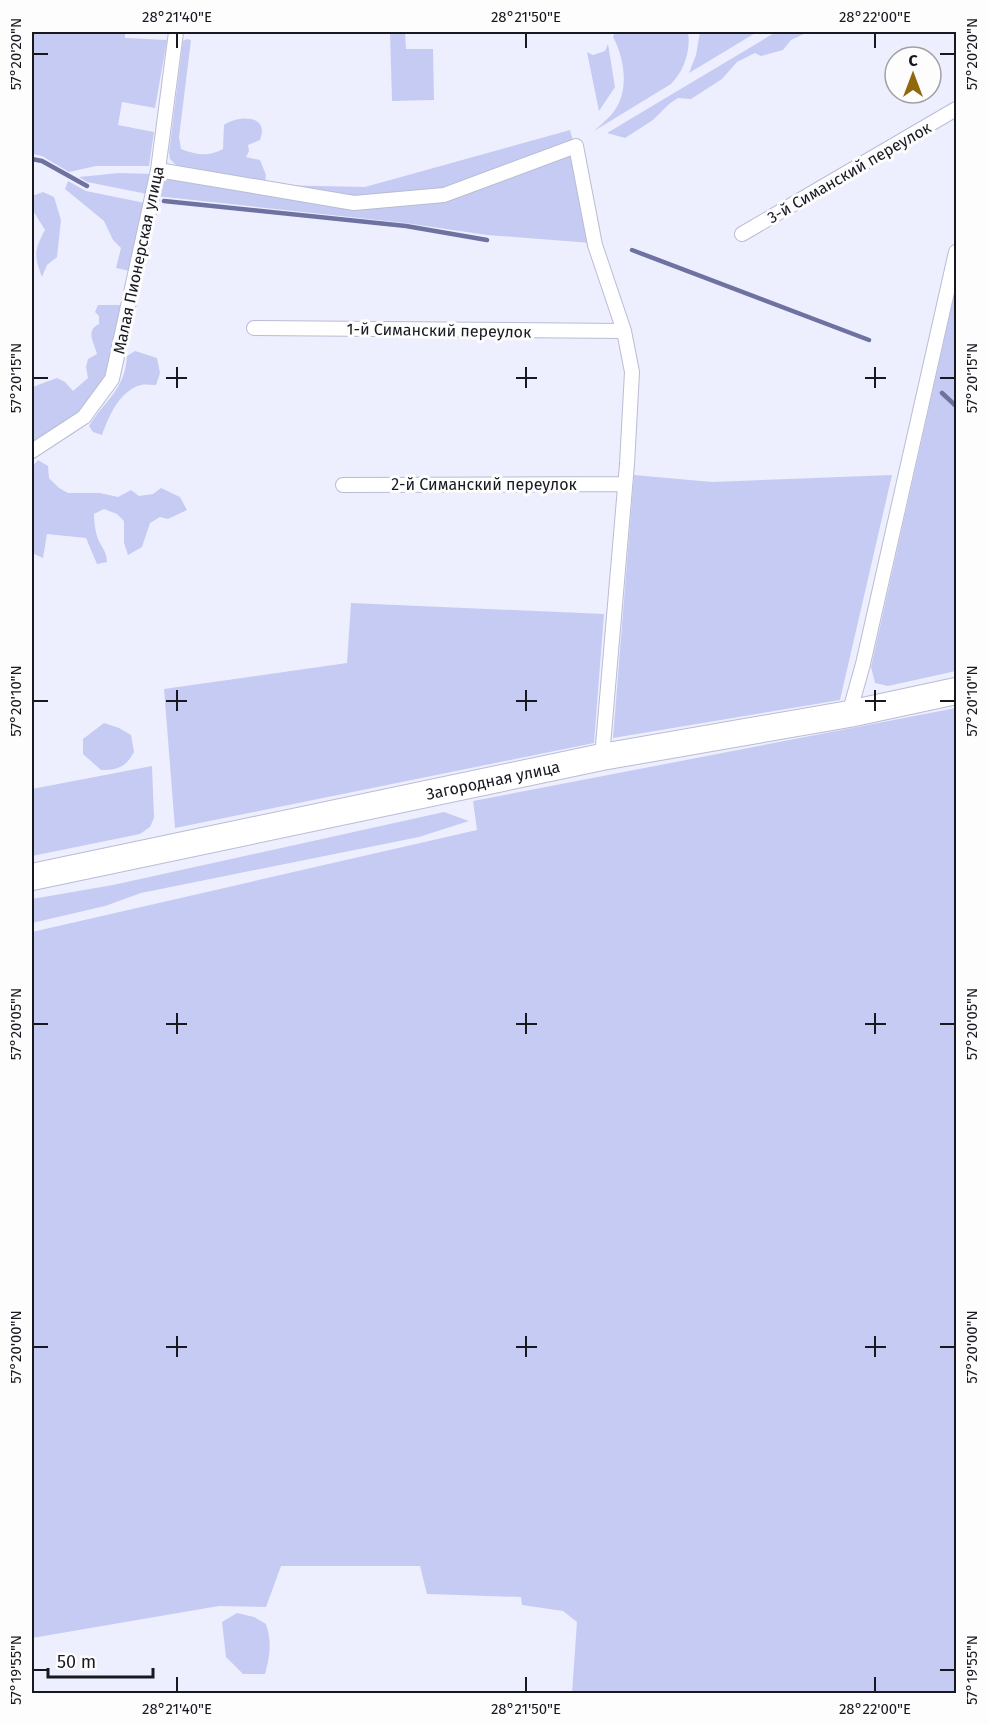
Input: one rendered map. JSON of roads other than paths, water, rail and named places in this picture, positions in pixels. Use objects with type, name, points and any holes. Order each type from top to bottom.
[{"type":"highway","name":"Загородная улица","points":[[32,878],[602,757],[849,714],[957,691]]},
{"type":"street","name":"Малая Пионерская улица","points":[[32,451],[84,417],[112,379],[158,170],[176,32]]},
{"type":"street","name":"3-й Симанский переулок","points":[[742,234],[957,110]]},
{"type":"street","points":[[158,170],[354,203],[444,195],[576,146],[595,245],[624,332],[632,372],[602,757]]},
{"type":"street","points":[[849,714],[866,653],[957,252]]},
{"type":"street","name":"1-й Симанский переулок","points":[[254,328],[624,332]]},
{"type":"street","name":"2-й Симанский переулок","points":[[343,484],[625,484]]},
{"type":"waterway","points":[[32,159],[42,161],[87,186]]},
{"type":"waterway","points":[[164,201],[406,226],[487,240]]},
{"type":"waterway","points":[[632,250],[869,340]]},
{"type":"waterway","points":[[942,393],[956,406]]}]
